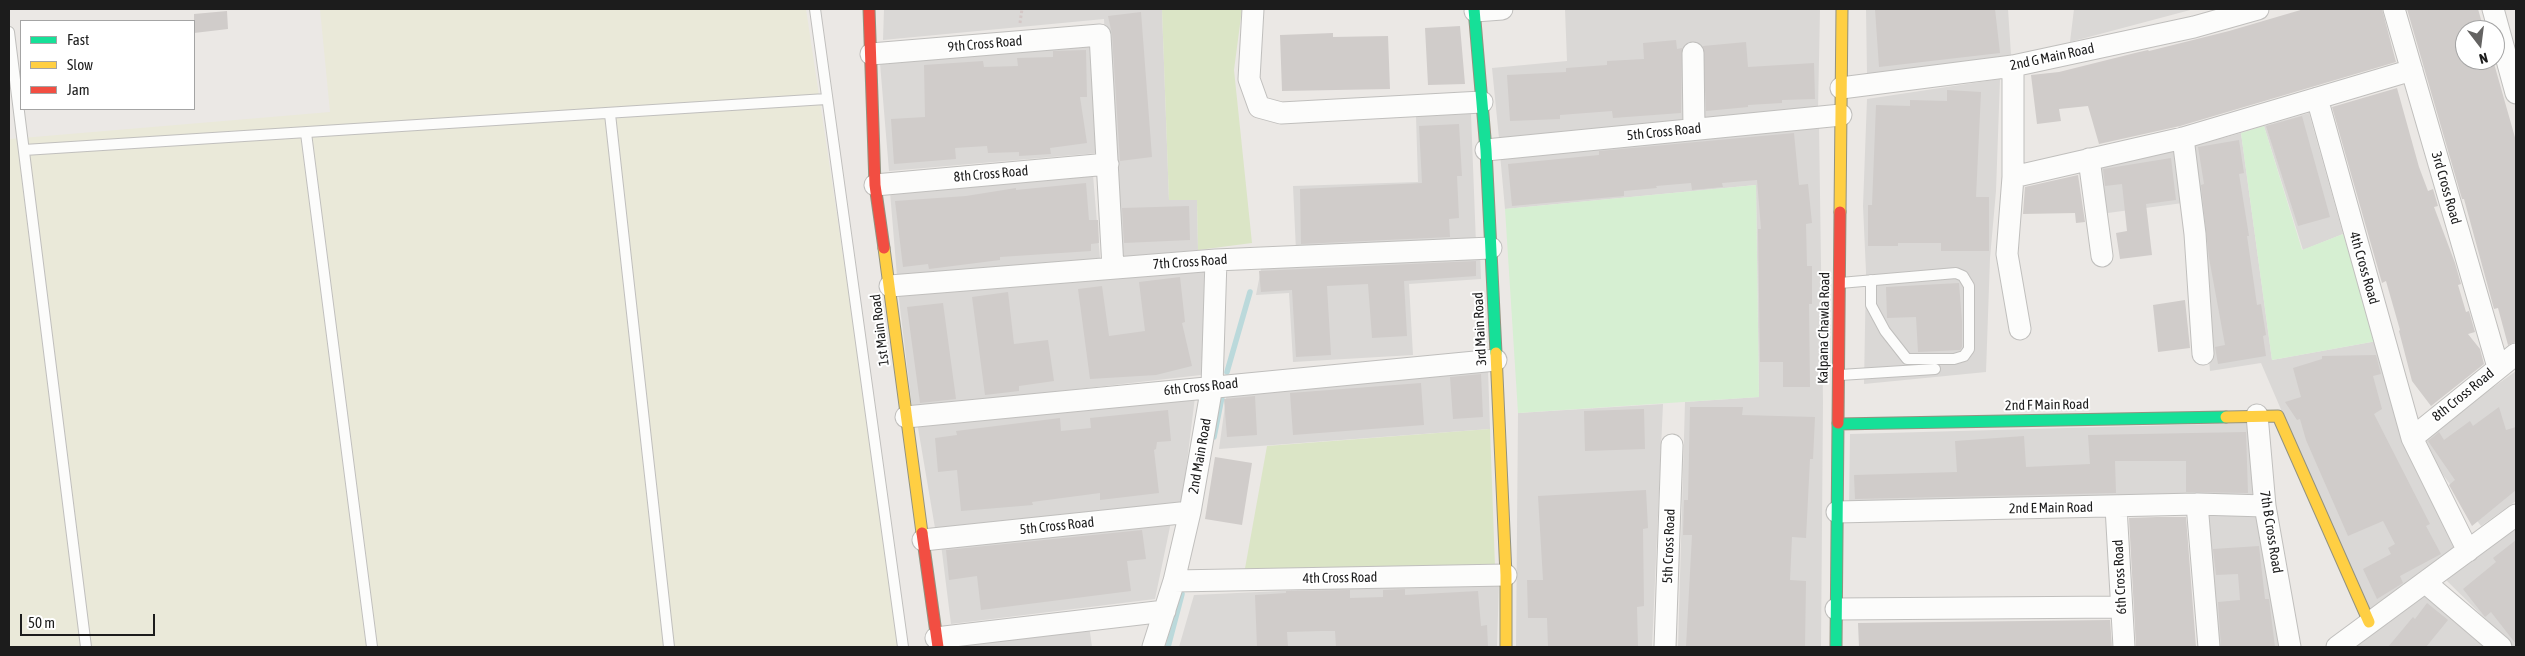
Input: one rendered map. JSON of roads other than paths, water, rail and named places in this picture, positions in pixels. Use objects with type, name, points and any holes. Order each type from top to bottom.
[{"type":"street","name":"1st Main Road","points":[[870,9],[875,185],[937,642]]},
{"type":"street","points":[[1253,9],[1249,79],[1259,108],[1281,113],[1482,102]]},
{"type":"street","points":[[1474,10],[1502,9]]},
{"type":"street","name":"Kalpana Chawla Road","points":[[1836,647],[1842,9]]},
{"type":"street","name":"2nd G Main Road","points":[[1841,88],[2013,66],[2194,27],[2258,9]]},
{"type":"street","name":"3rd Cross Road","points":[[2394,9],[2498,367]]},
{"type":"street","points":[[2493,9],[2516,93]]},
{"type":"street","name":"3rd Main Road","points":[[1474,10],[1486,150],[1491,248],[1506,575],[1506,647]]},
{"type":"street","name":"9th Cross Road","points":[[871,54],[1100,35],[1108,164]]},
{"type":"street","points":[[1693,53],[1694,129]]},
{"type":"street","points":[[2013,66],[2013,177],[2007,254],[2020,329]]},
{"type":"street","points":[[2013,177],[2183,138],[2412,70]]},
{"type":"street","name":"4th Cross Road","points":[[2317,98],[2412,438],[2468,551]]},
{"type":"street","name":"5th Cross Road","points":[[1486,150],[1841,114]]},
{"type":"street","points":[[2183,138],[2195,234],[2203,354]]},
{"type":"street","points":[[2089,160],[2102,256]]},
{"type":"street","points":[[1108,164],[1113,268]]},
{"type":"street","name":"8th Cross Road","points":[[875,185],[1108,164]]},
{"type":"street","name":"7th Cross Road","points":[[890,286],[1216,260],[1491,248]]},
{"type":"street","name":"2nd Main Road","points":[[1153,647],[1174,581],[1190,512],[1212,386],[1216,260]]},
{"type":"street","name":"8th Cross Road","points":[[2412,438],[2516,354]]},
{"type":"street","name":"6th Cross Road","points":[[906,417],[1496,360]]},
{"type":"street","name":"7th B Cross Road","points":[[2257,415],[2265,506],[2290,647]]},
{"type":"street","name":"2nd F Main Road","points":[[1838,424],[2278,416],[2369,622]]},
{"type":"street","name":"5th Cross Road","points":[[1665,647],[1672,445]]},
{"type":"street","points":[[2197,504],[2209,647]]},
{"type":"street","name":"2nd E Main Road","points":[[1838,512],[2197,504],[2265,506]]},
{"type":"street","name":"6th Cross Road","points":[[2116,507],[2124,647]]},
{"type":"street","name":"5th Cross Road","points":[[923,540],[1190,512]]},
{"type":"street","points":[[2337,647],[2516,515]]},
{"type":"street","name":"4th Cross Road","points":[[1174,581],[1506,575]]},
{"type":"street","points":[[2426,583],[2501,647]]},
{"type":"street","points":[[1836,609],[2121,607]]},
{"type":"street","points":[[937,642],[1165,611]]},
{"type":"lane","points":[[814,9],[903,647]]},
{"type":"lane","points":[[9,32],[86,647]]},
{"type":"lane","points":[[24,150],[826,99]]},
{"type":"lane","points":[[610,114],[669,647]]},
{"type":"lane","points":[[306,133],[372,647]]},
{"type":"lane","points":[[1839,283],[1871,280],[1956,273],[1963,276],[1969,286],[1969,349],[1964,356],[1954,359],[1907,359],[1885,331],[1872,305],[1871,280]]},
{"type":"lane","points":[[1839,375],[1936,369]]},
{"type":"waterway","points":[[1227,372],[1250,292]]},
{"type":"waterway","points":[[1214,437],[1222,397]]},
{"type":"waterway","points":[[1168,647],[1182,594]]}]
